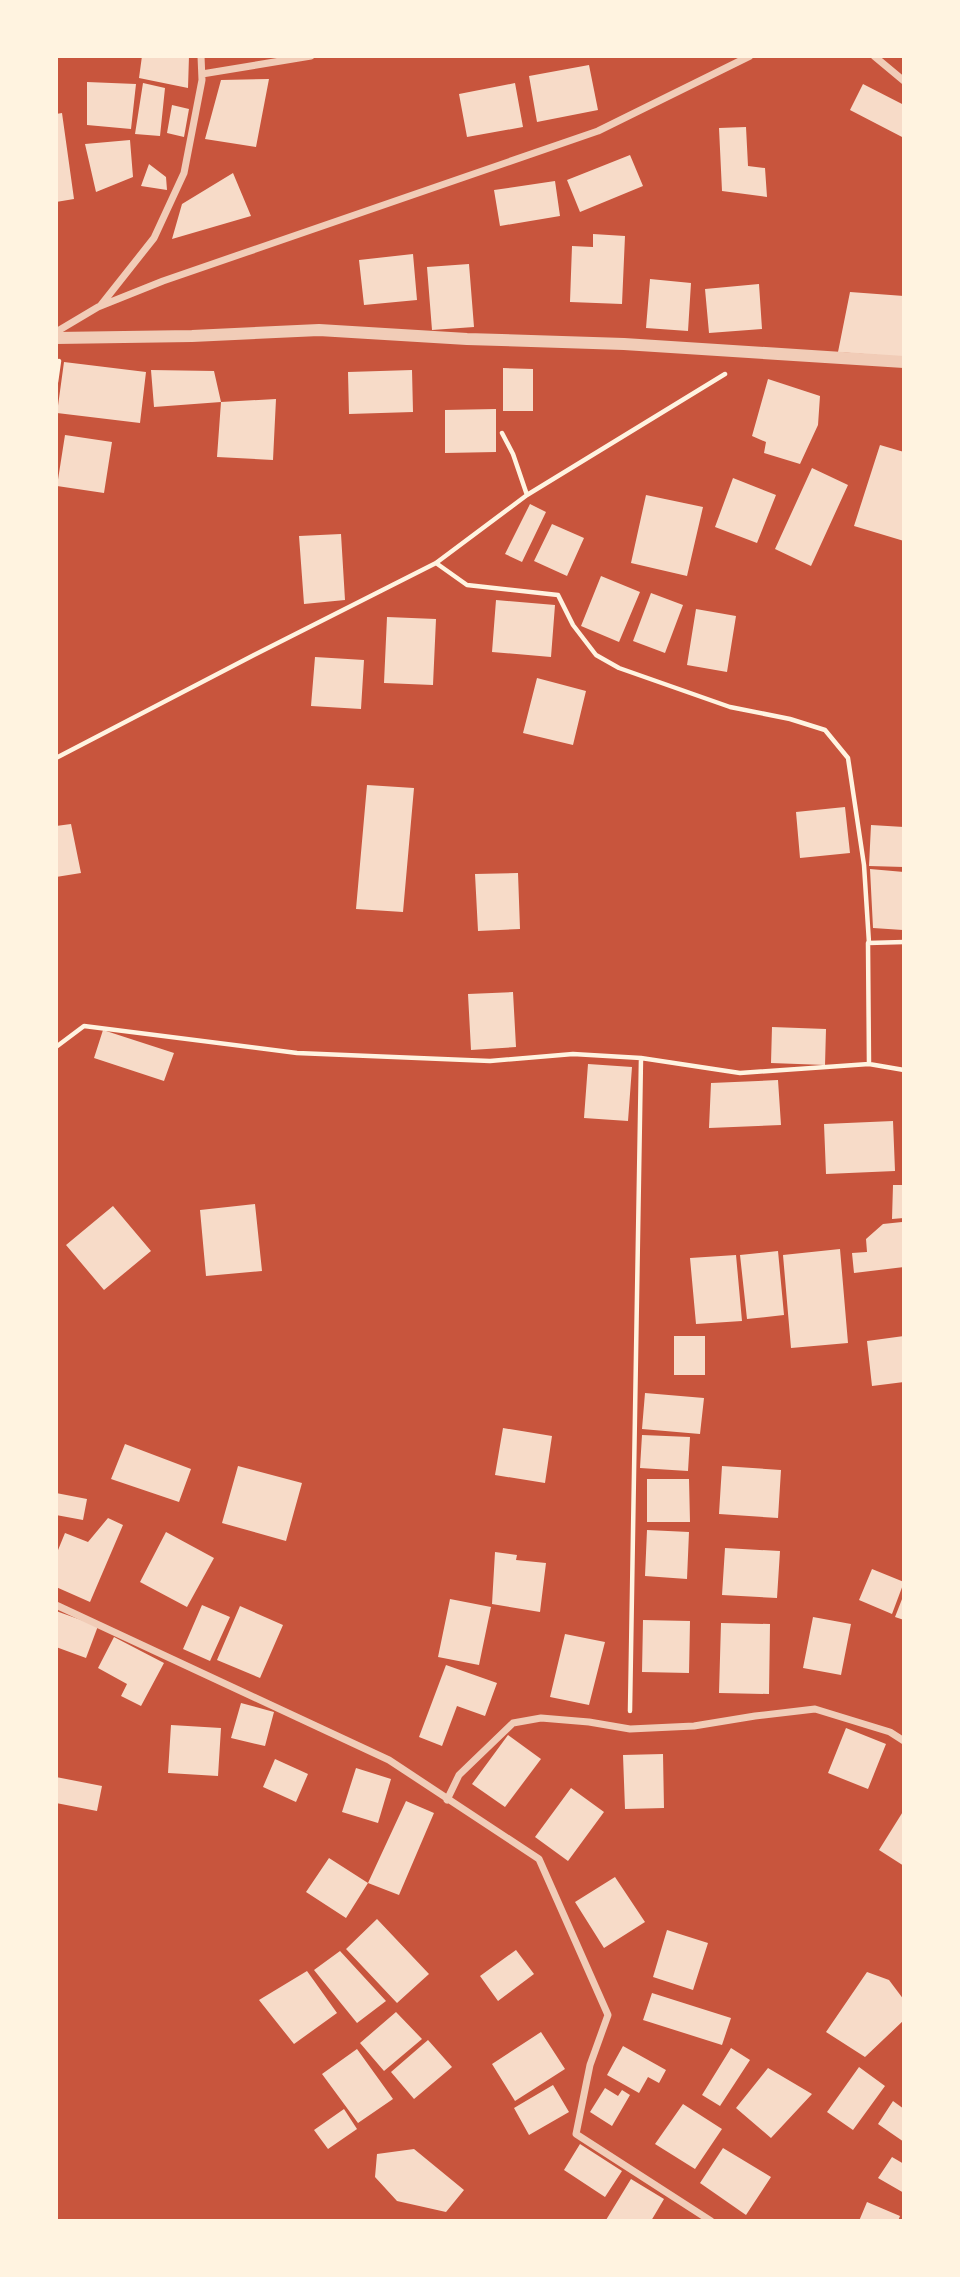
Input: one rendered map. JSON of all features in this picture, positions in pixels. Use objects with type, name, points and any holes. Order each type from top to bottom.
[{"type":"street","points":[[99,307],[154,238],[184,173],[202,74],[201,56]]},
{"type":"street","points":[[202,74],[311,56]]},
{"type":"street","points":[[56,332],[99,307],[163,281],[598,131],[750,56]]},
{"type":"street","points":[[874,56],[904,81]]},
{"type":"street","points":[[56,338],[192,336],[319,330],[467,339],[624,344],[904,362]]},
{"type":"street","points":[[56,1605],[389,1760],[539,1859],[608,2015],[590,2065],[576,2134],[711,2221]]},
{"type":"street","points":[[447,1800],[459,1775],[513,1723],[541,1718],[630,1729],[694,1726],[815,1709],[890,1732],[904,1741]]},
{"type":"path","points":[[56,758],[436,563],[527,495],[757,354]]},
{"type":"path","points":[[502,433],[513,454],[527,495]]},
{"type":"path","points":[[436,563],[467,586],[558,595],[573,625],[596,655],[619,668],[730,707],[790,719],[825,730],[848,758],[864,865],[869,1064]]},
{"type":"path","points":[[868,943],[904,942]]},
{"type":"path","points":[[56,1047],[84,1026],[297,1053],[490,1061],[573,1054],[641,1058],[740,1073],[869,1064],[904,1070]]},
{"type":"path","points":[[630,1729],[641,1058]]},
{"type":"building","points":[[142,56],[189,56],[188,88],[139,78]]},
{"type":"building","points":[[589,65],[598,110],[537,122],[529,76]]},
{"type":"building","points":[[269,79],[256,147],[205,139],[221,80]]},
{"type":"building","points":[[87,82],[136,84],[131,129],[87,125]]},
{"type":"building","points":[[143,83],[165,88],[160,136],[135,134]]},
{"type":"building","points":[[515,83],[523,127],[467,137],[459,94]]},
{"type":"building","points":[[863,84],[904,105],[904,138],[850,110]]},
{"type":"building","points":[[172,105],[189,109],[184,137],[167,133]]},
{"type":"building","points":[[62,113],[74,199],[56,202],[56,114]]},
{"type":"building","points":[[746,127],[748,166],[765,168],[767,197],[722,191],[719,128]]},
{"type":"building","points":[[130,140],[133,177],[96,192],[85,144]]},
{"type":"building","points":[[630,155],[643,186],[580,212],[567,180]]},
{"type":"building","points":[[149,164],[166,177],[167,190],[141,186]]},
{"type":"building","points":[[233,173],[251,216],[172,239],[182,204]]},
{"type":"building","points":[[555,181],[560,216],[500,226],[494,190]]},
{"type":"building","points":[[593,234],[625,236],[622,304],[570,302],[572,246],[593,247]]},
{"type":"building","points":[[413,254],[417,300],[364,305],[359,260]]},
{"type":"building","points":[[469,264],[474,327],[432,330],[427,267]]},
{"type":"building","points":[[650,279],[691,283],[688,331],[646,328]]},
{"type":"building","points":[[759,284],[762,329],[709,333],[705,289]]},
{"type":"building","points":[[850,292],[904,296],[904,357],[838,352]]},
{"type":"building","points":[[64,362],[146,372],[140,423],[57,413]]},
{"type":"building","points":[[503,368],[533,369],[533,411],[503,411]]},
{"type":"building","points":[[151,370],[214,371],[221,402],[154,407]]},
{"type":"building","points":[[412,370],[413,412],[349,414],[348,372]]},
{"type":"building","points":[[768,379],[820,396],[818,425],[800,464],[764,453],[766,442],[752,436]]},
{"type":"building","points":[[276,399],[273,460],[217,457],[221,402]]},
{"type":"building","points":[[496,409],[496,452],[445,453],[445,410]]},
{"type":"building","points":[[65,435],[112,442],[104,493],[57,486]]},
{"type":"building","points":[[880,445],[904,452],[904,541],[854,526]]},
{"type":"building","points":[[812,468],[848,485],[811,566],[775,549]]},
{"type":"building","points":[[733,478],[776,495],[757,543],[715,527]]},
{"type":"building","points":[[646,495],[703,507],[687,576],[631,563]]},
{"type":"building","points":[[530,504],[546,512],[522,562],[505,554]]},
{"type":"building","points":[[552,524],[584,538],[567,576],[534,561]]},
{"type":"building","points":[[341,534],[345,600],[304,604],[299,536]]},
{"type":"building","points":[[601,576],[640,592],[619,642],[581,626]]},
{"type":"building","points":[[651,593],[683,605],[665,653],[633,641]]},
{"type":"building","points":[[496,600],[555,605],[551,657],[492,652]]},
{"type":"building","points":[[696,609],[736,616],[727,672],[687,665]]},
{"type":"building","points":[[387,617],[436,619],[433,685],[384,683]]},
{"type":"building","points":[[315,657],[364,660],[361,709],[311,706]]},
{"type":"building","points":[[537,678],[586,691],[573,745],[523,733]]},
{"type":"building","points":[[367,785],[414,788],[403,912],[356,909]]},
{"type":"building","points":[[845,807],[850,853],[800,858],[796,812]]},
{"type":"building","points":[[71,824],[81,873],[56,877],[56,826]]},
{"type":"building","points":[[871,825],[904,827],[904,867],[869,866]]},
{"type":"building","points":[[870,869],[904,872],[903,930],[873,928]]},
{"type":"building","points":[[518,873],[520,929],[478,931],[475,874]]},
{"type":"building","points":[[513,992],[516,1047],[471,1050],[468,994]]},
{"type":"building","points":[[772,1027],[826,1029],[825,1065],[771,1063]]},
{"type":"building","points":[[103,1030],[174,1053],[164,1081],[94,1058]]},
{"type":"building","points":[[588,1064],[632,1067],[628,1121],[584,1118]]},
{"type":"building","points":[[778,1080],[781,1125],[709,1128],[711,1083]]},
{"type":"building","points":[[893,1121],[895,1171],[826,1174],[824,1124]]},
{"type":"building","points":[[893,1185],[904,1185],[904,1218],[892,1219]]},
{"type":"building","points":[[255,1204],[262,1271],[206,1276],[200,1210]]},
{"type":"building","points":[[113,1206],[151,1251],[104,1290],[66,1245]]},
{"type":"building","points":[[902,1222],[904,1267],[854,1273],[852,1253],[867,1252],[866,1239],[883,1224]]},
{"type":"building","points":[[840,1249],[848,1343],[791,1348],[783,1255]]},
{"type":"building","points":[[778,1251],[784,1315],[747,1319],[740,1255]]},
{"type":"building","points":[[736,1255],[742,1321],[696,1324],[690,1258]]},
{"type":"building","points":[[674,1336],[705,1336],[705,1375],[674,1375]]},
{"type":"building","points":[[904,1336],[904,1382],[872,1386],[867,1341]]},
{"type":"building","points":[[645,1393],[704,1398],[700,1434],[642,1429]]},
{"type":"building","points":[[503,1428],[552,1436],[545,1483],[495,1475]]},
{"type":"building","points":[[642,1435],[690,1437],[688,1471],[640,1468]]},
{"type":"building","points":[[125,1444],[191,1469],[179,1502],[111,1479]]},
{"type":"building","points":[[238,1466],[302,1483],[286,1541],[222,1523]]},
{"type":"building","points":[[722,1466],[781,1470],[778,1518],[719,1514]]},
{"type":"building","points":[[647,1479],[689,1479],[690,1522],[647,1522]]},
{"type":"building","points":[[56,1493],[87,1499],[83,1520],[56,1515]]},
{"type":"building","points":[[108,1518],[123,1525],[90,1602],[56,1587],[56,1555],[65,1533],[88,1542]]},
{"type":"building","points":[[647,1530],[689,1532],[687,1579],[645,1576]]},
{"type":"building","points":[[166,1532],[214,1558],[187,1607],[140,1582]]},
{"type":"building","points":[[725,1548],[780,1551],[777,1598],[722,1595]]},
{"type":"building","points":[[495,1552],[517,1555],[516,1560],[546,1563],[540,1612],[492,1604]]},
{"type":"building","points":[[872,1569],[904,1582],[892,1614],[859,1600]]},
{"type":"building","points":[[904,1594],[904,1620],[895,1617]]},
{"type":"building","points":[[450,1599],[491,1607],[479,1665],[438,1657]]},
{"type":"building","points":[[202,1605],[230,1617],[210,1661],[183,1649]]},
{"type":"building","points":[[240,1606],[283,1625],[260,1678],[217,1660]]},
{"type":"building","points":[[56,1611],[98,1626],[86,1658],[56,1647]]},
{"type":"building","points":[[813,1617],[851,1624],[841,1675],[803,1668]]},
{"type":"building","points":[[643,1620],[690,1621],[689,1673],[642,1672]]},
{"type":"building","points":[[721,1623],[770,1624],[769,1694],[719,1693]]},
{"type":"building","points":[[565,1634],[605,1642],[589,1705],[550,1697]]},
{"type":"building","points":[[114,1637],[164,1663],[141,1706],[121,1696],[127,1684],[98,1668]]},
{"type":"building","points":[[446,1665],[497,1683],[485,1716],[457,1706],[442,1746],[419,1737]]},
{"type":"building","points":[[241,1703],[274,1712],[265,1746],[231,1738]]},
{"type":"building","points":[[171,1725],[221,1728],[218,1776],[168,1773]]},
{"type":"building","points":[[846,1728],[886,1744],[868,1789],[828,1773]]},
{"type":"building","points":[[508,1735],[541,1759],[505,1807],[472,1784]]},
{"type":"building","points":[[663,1754],[664,1808],[625,1809],[623,1755]]},
{"type":"building","points":[[275,1759],[308,1774],[296,1802],[263,1787]]},
{"type":"building","points":[[356,1768],[391,1779],[378,1823],[342,1812]]},
{"type":"building","points":[[56,1777],[102,1786],[97,1811],[56,1803]]},
{"type":"building","points":[[571,1788],[604,1812],[568,1861],[535,1837]]},
{"type":"building","points":[[406,1801],[434,1813],[399,1895],[368,1883]]},
{"type":"building","points":[[904,1810],[904,1866],[879,1850]]},
{"type":"building","points":[[329,1858],[368,1883],[346,1918],[306,1892]]},
{"type":"building","points":[[615,1877],[645,1922],[604,1948],[575,1902]]},
{"type":"building","points":[[377,1919],[429,1974],[397,2003],[346,1949]]},
{"type":"building","points":[[667,1930],[708,1943],[693,1990],[653,1977]]},
{"type":"building","points":[[516,1950],[534,1974],[498,2001],[480,1976]]},
{"type":"building","points":[[340,1951],[386,2001],[357,2023],[314,1970]]},
{"type":"building","points":[[307,1971],[337,2013],[294,2044],[259,2000]]},
{"type":"building","points":[[867,1972],[889,1980],[904,2000],[904,2020],[865,2057],[826,2032]]},
{"type":"building","points":[[652,1993],[731,2018],[722,2045],[643,2020]]},
{"type":"building","points":[[396,2012],[422,2039],[384,2071],[360,2043]]},
{"type":"building","points":[[541,2032],[565,2069],[515,2101],[492,2064]]},
{"type":"building","points":[[428,2040],[452,2067],[414,2099],[391,2072]]},
{"type":"building","points":[[623,2046],[666,2070],[659,2083],[648,2077],[639,2093],[607,2075]]},
{"type":"building","points":[[731,2048],[750,2060],[720,2106],[702,2095]]},
{"type":"building","points":[[357,2049],[393,2099],[358,2123],[322,2074]]},
{"type":"building","points":[[859,2067],[885,2086],[853,2130],[827,2112]]},
{"type":"building","points":[[768,2068],[812,2094],[771,2138],[736,2108]]},
{"type":"building","points":[[553,2085],[569,2112],[529,2135],[514,2108]]},
{"type":"building","points":[[605,2088],[618,2096],[622,2090],[630,2095],[612,2126],[590,2112]]},
{"type":"building","points":[[893,2101],[904,2109],[904,2142],[878,2124]]},
{"type":"building","points":[[683,2104],[722,2129],[695,2169],[655,2144]]},
{"type":"building","points":[[344,2109],[357,2129],[328,2149],[314,2130]]},
{"type":"building","points":[[580,2144],[622,2171],[605,2197],[564,2170]]},
{"type":"building","points":[[723,2148],[771,2177],[746,2215],[700,2183]]},
{"type":"building","points":[[414,2149],[464,2190],[446,2212],[397,2201],[375,2177],[377,2154]]},
{"type":"building","points":[[892,2157],[904,2164],[904,2193],[878,2178]]},
{"type":"building","points":[[631,2179],[664,2199],[651,2221],[606,2220]]},
{"type":"building","points":[[867,2202],[900,2216],[898,2221],[859,2221]]}]
